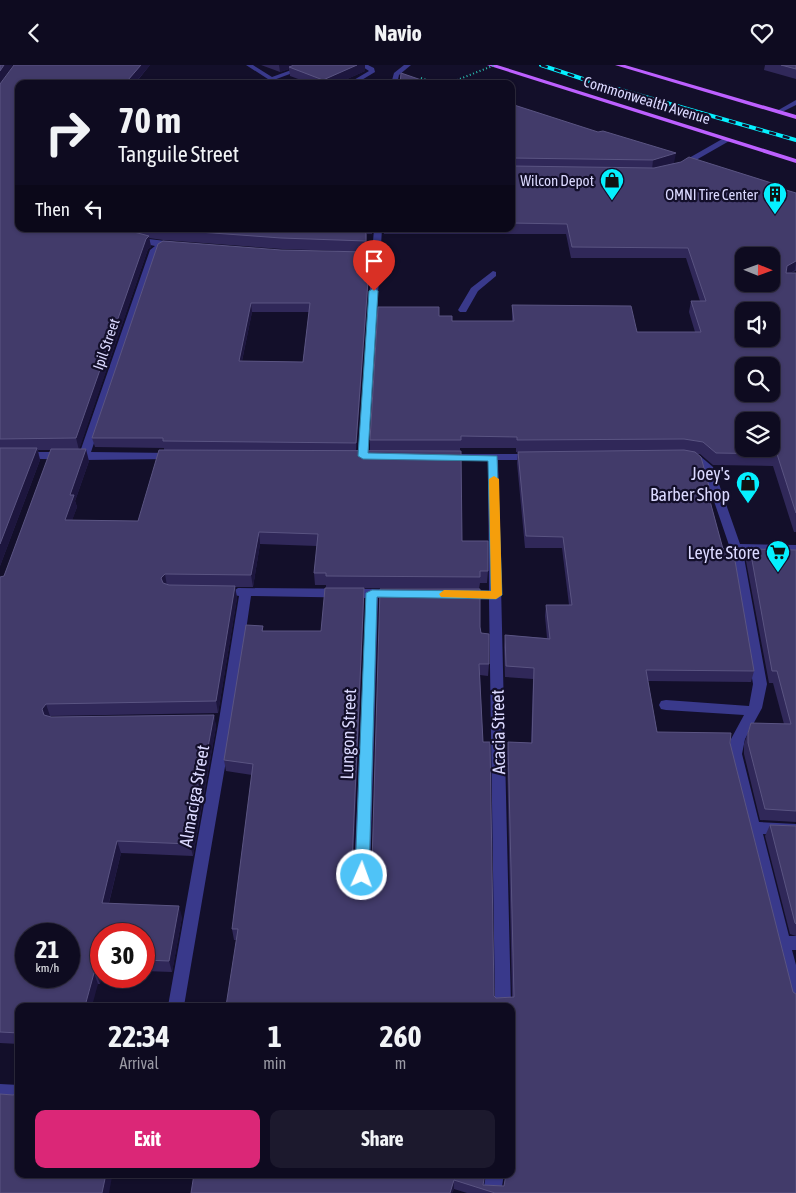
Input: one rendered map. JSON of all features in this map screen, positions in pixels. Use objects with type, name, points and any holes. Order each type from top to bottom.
[{"type":"main road","name":"Commonwealth Avenue","points":[[490,65],[796,161]]},
{"type":"main road","name":"Commonwealth Avenue","points":[[618,65],[796,117]]},
{"type":"street","points":[[249,65],[274,80]]},
{"type":"street","points":[[271,79],[311,65]]},
{"type":"street","points":[[357,80],[372,71],[372,69],[363,65]]},
{"type":"street","points":[[395,80],[396,74],[408,65]]},
{"type":"street","points":[[778,112],[796,102]]},
{"type":"street","points":[[668,170],[676,168],[727,140]]},
{"type":"street","points":[[363,456],[378,232]]},
{"type":"street","points":[[127,238],[163,245],[181,245]]},
{"type":"street","name":"Ipil Street","points":[[84,457],[154,250],[163,245]]},
{"type":"street","points":[[339,255],[376,257]]},
{"type":"street","points":[[462,310],[474,290],[493,274]]},
{"type":"street","points":[[0,455],[47,461],[84,457],[184,456]]},
{"type":"street","points":[[672,456],[696,458],[708,467],[736,548],[760,684],[758,700],[738,735],[735,749],[754,828],[789,943],[796,997]]},
{"type":"street","points":[[438,457],[543,457]]},
{"type":"street","name":"Acacia Street","points":[[493,458],[502,1003]]},
{"type":"street","points":[[736,548],[796,549]]},
{"type":"street","points":[[227,592],[410,594]]},
{"type":"street","name":"Almaciga Street","points":[[176,1003],[222,720],[246,592]]},
{"type":"street","name":"Lungon Street","points":[[362,875],[372,593]]},
{"type":"street","points":[[448,594],[496,595]]},
{"type":"street","points":[[666,705],[753,711]]},
{"type":"street","points":[[754,828],[796,829]]},
{"type":"street","points":[[0,1093],[15,1094]]},
{"type":"street","points":[[492,1193],[494,1178]]},
{"type":"path","points":[[457,80],[495,65]]},
{"type":"path","points":[[414,76],[426,80]]},
{"type":"building","points":[[14,65],[141,65],[128,80],[15,80],[15,232],[134,232],[149,236],[146,239],[76,438],[0,439],[0,84]]},
{"type":"building","points":[[294,65],[357,65],[323,80],[289,67]]},
{"type":"building","points":[[781,65],[796,65],[796,69]]},
{"type":"building","points":[[401,73],[421,80],[400,80]]},
{"type":"building","points":[[515,105],[598,132],[603,131],[676,153],[653,160],[515,158]]},
{"type":"building","points":[[689,157],[778,185],[776,187],[796,193],[796,261],[787,266],[786,273],[796,273],[796,513],[778,457],[780,457],[780,412],[735,412],[735,453],[716,453],[703,442],[684,439],[517,440],[517,437],[461,436],[461,440],[370,440],[378,307],[439,307],[439,316],[452,316],[452,321],[514,321],[512,305],[631,306],[637,332],[701,332],[691,301],[706,301],[688,248],[572,247],[567,224],[515,223],[515,166],[654,168],[681,162]]},
{"type":"building","points":[[199,232],[366,232],[366,241],[281,238]]},
{"type":"building","points":[[163,241],[281,250],[365,252],[364,281],[368,281],[356,443],[163,441],[163,438],[92,438],[158,244]],"holes":[[[251,303],[310,303],[303,362],[239,361]]]},
{"type":"building","points":[[0,448],[37,448],[0,544]]},
{"type":"building","points":[[51,449],[86,449],[70,495],[74,495],[65,520],[138,521],[159,450],[461,451],[462,541],[488,541],[488,571],[480,571],[480,577],[326,576],[326,573],[314,573],[318,534],[259,532],[251,575],[165,574],[161,578],[163,583],[169,585],[235,586],[216,701],[46,704],[42,709],[44,715],[51,717],[214,715],[190,844],[117,841],[102,903],[179,906],[169,961],[155,960],[155,923],[90,923],[90,988],[86,1003],[15,1003],[15,1033],[0,1032],[0,577],[4,576]]},
{"type":"building","points":[[684,450],[695,452],[701,457],[710,490],[707,490],[723,549],[733,549],[754,671],[646,670],[657,732],[731,733],[730,743],[793,992],[796,994],[796,1193],[495,1193],[454,1180],[450,1193],[191,1193],[193,1178],[484,1178],[483,1185],[504,1186],[505,1178],[515,1178],[515,1003],[226,1003],[238,929],[232,929],[253,764],[224,760],[246,625],[263,626],[262,631],[321,631],[325,588],[364,588],[352,864],[356,871],[368,870],[372,864],[380,589],[480,589],[481,633],[489,634],[489,664],[479,664],[483,742],[490,742],[494,996],[496,998],[514,997],[508,742],[532,743],[534,668],[506,666],[505,635],[550,639],[546,605],[572,605],[563,537],[526,536],[518,452]]},
{"type":"building","points":[[750,549],[796,550],[796,811],[765,809],[748,743],[751,723],[791,724],[777,671],[772,671]]},
{"type":"building","points":[[770,825],[796,826],[796,924],[795,923]]},
{"type":"building","points":[[0,1094],[15,1094],[15,1178],[105,1178],[102,1193],[0,1193]]},
{"type":"railway","points":[[541,65],[586,80],[796,140]]},
{"type":"slow traffic","points":[[444,594],[496,595],[494,479]]},
{"type":"place","name":"Wilcon Depot","points":[[612,201]]},
{"type":"place","name":"OMNI Tire Center","points":[[775,215]]},
{"type":"place","name":"Joey's Barber Shop","points":[[748,504]]},
{"type":"place","name":"Leyte Store","points":[[778,573]]},
{"type":"route","points":[[362,875],[372,593],[496,595],[493,458],[363,456],[374,291]]}]
